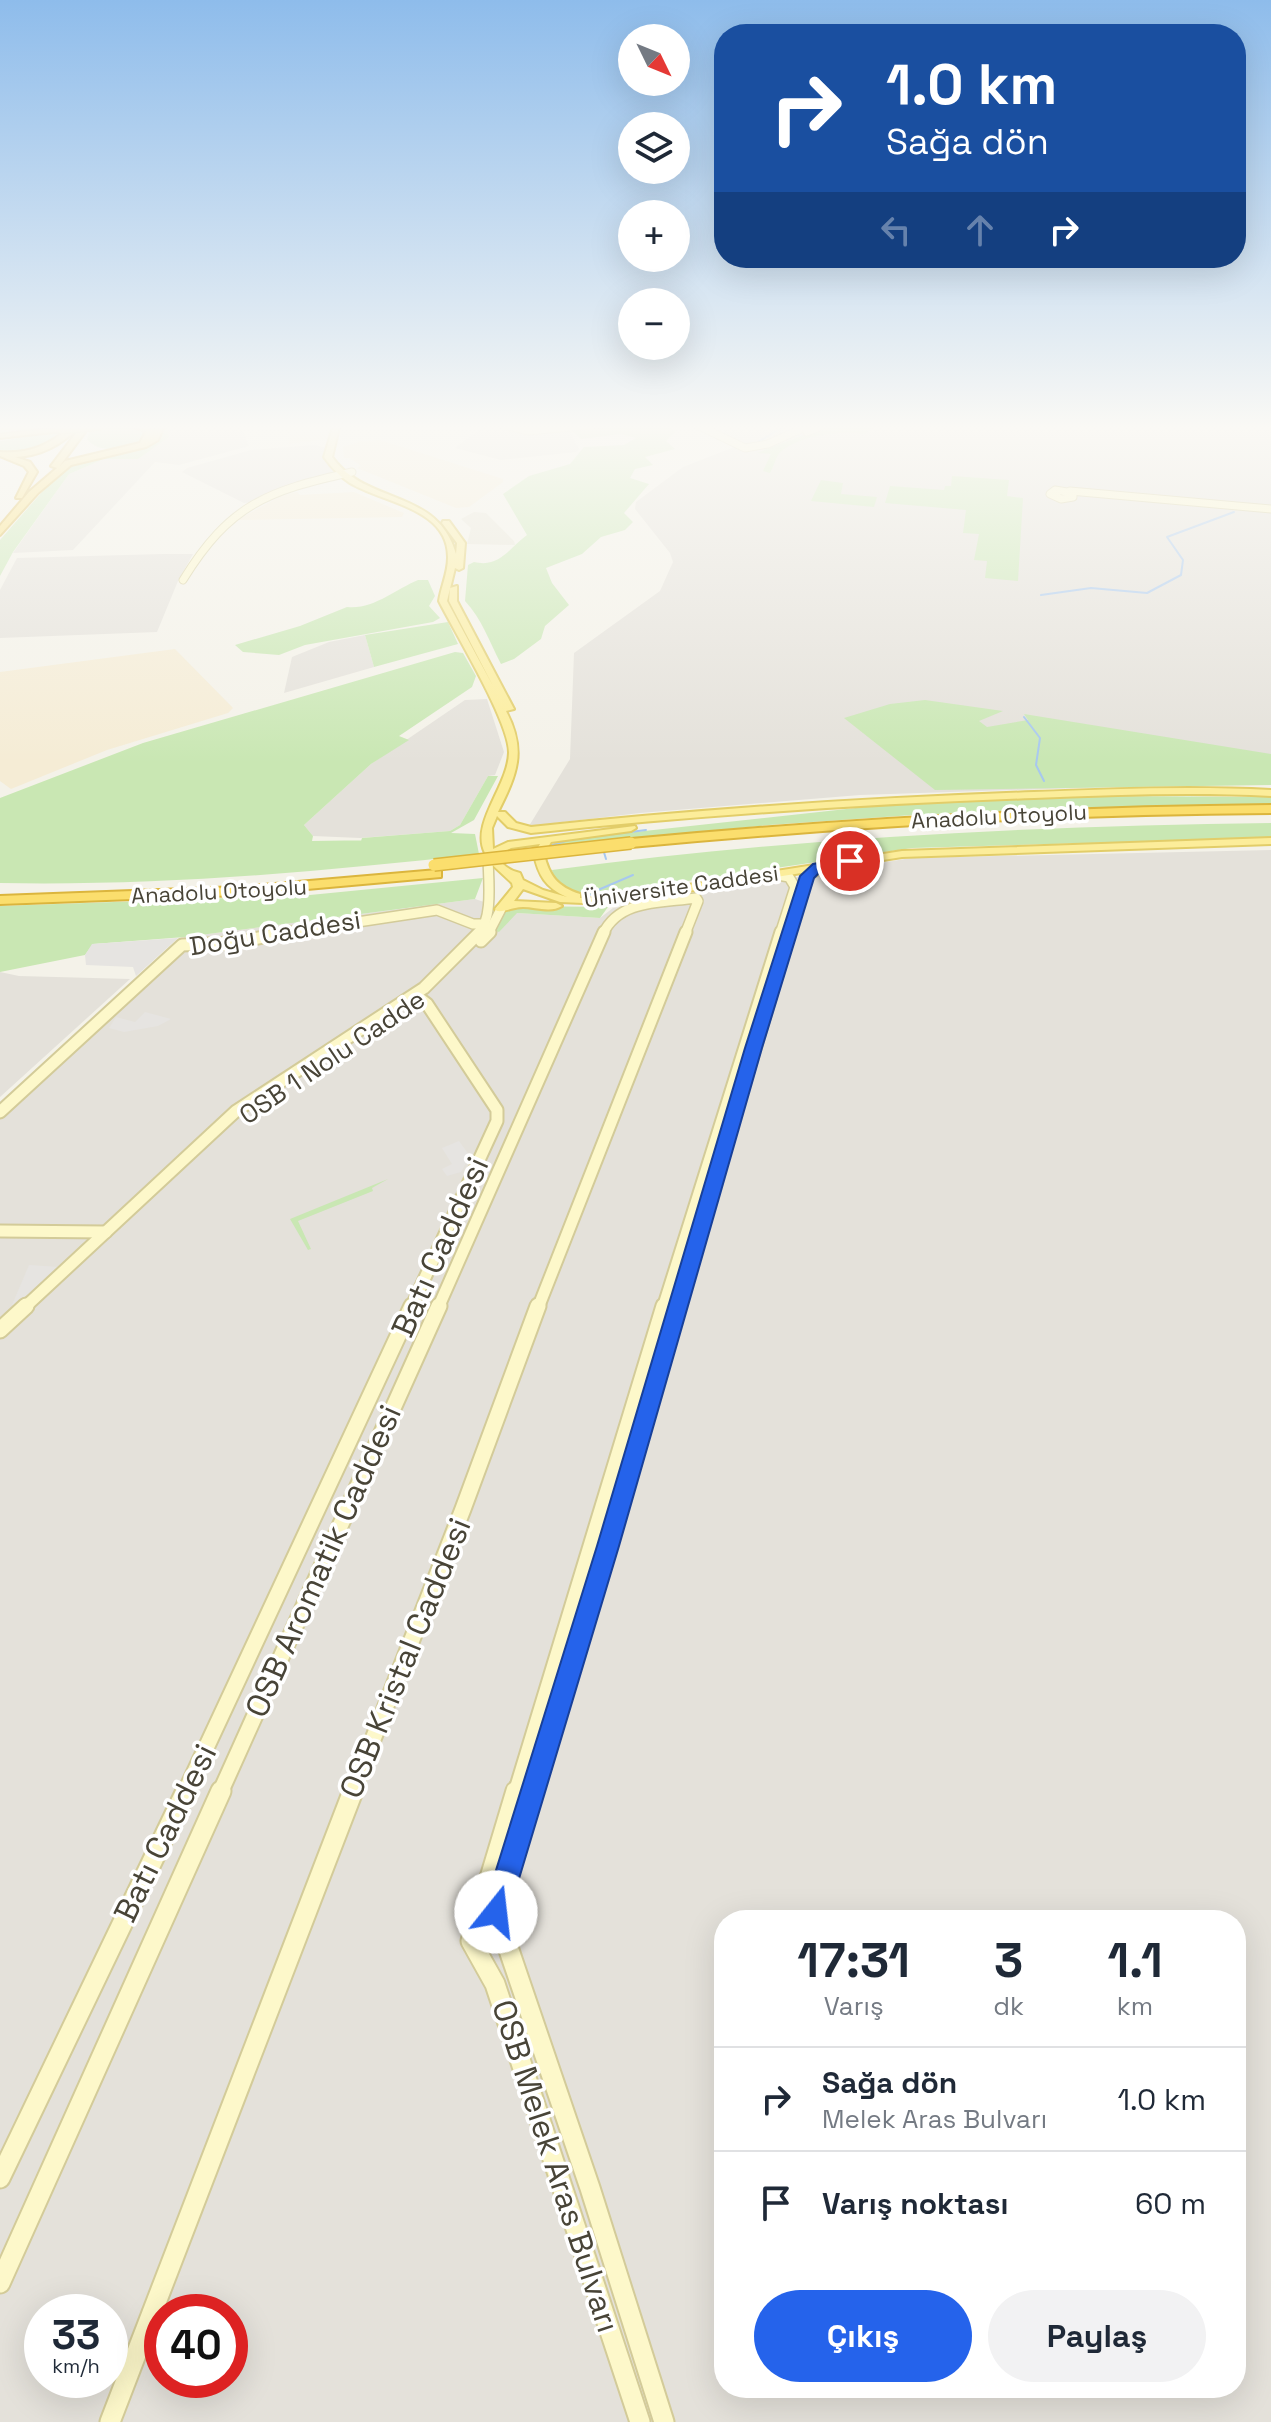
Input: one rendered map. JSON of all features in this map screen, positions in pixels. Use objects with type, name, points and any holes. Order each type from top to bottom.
[{"type":"highway","name":"Anadolu Otoyolu","points":[[632,848],[825,826],[1004,815],[1271,809]]},
{"type":"highway","name":"Anadolu Otoyolu","points":[[632,848],[1054,822],[1271,818]]},
{"type":"highway","points":[[436,870],[632,848]]},
{"type":"highway","name":"Anadolu Otoyolu","points":[[0,890],[196,884],[436,870]]},
{"type":"highway","name":"Anadolu Otoyolu","points":[[0,900],[239,891],[436,870]]},
{"type":"main road","points":[[447,537],[453,562],[443,601],[518,725],[524,747],[520,779],[493,835],[492,853]]},
{"type":"main road","points":[[470,645],[509,726],[515,747],[513,773],[485,831],[492,853]]},
{"type":"main road","points":[[501,814],[512,825],[531,830],[672,814],[892,799],[1216,790],[1271,792]]},
{"type":"main road","points":[[492,853],[508,845],[752,810]]},
{"type":"main road","points":[[560,837],[540,848],[541,867],[549,883],[574,896],[624,898]]},
{"type":"main road","name":"Üniversite Caddesi","points":[[492,853],[519,883],[543,896],[564,900],[624,898],[827,864],[938,851],[1271,841]]},
{"type":"main road","name":"OSB 1 Nolu Cadde","points":[[501,909],[517,892],[519,883]]},
{"type":"main road","points":[[501,909],[518,903],[598,904],[624,898]]},
{"type":"street","points":[[183,580],[199,554],[215,537]]},
{"type":"street","points":[[484,931],[492,853]]},
{"type":"street","points":[[664,2422],[496,1912],[608,1546],[783,951],[808,876],[827,864]]},
{"type":"street","name":"OSB Melek Aras Bulvarı","points":[[640,2422],[495,1984],[471,1941],[642,1374],[795,887],[789,877],[772,874]]},
{"type":"street","name":"OSB Aromatik Caddesi","points":[[0,2283],[613,915],[624,909],[693,898]]},
{"type":"street","name":"OSB Kristal Caddesi","points":[[110,2422],[256,2037],[463,1509],[540,1301],[698,901],[693,898]]},
{"type":"street","name":"OSB 1 Nolu Cadde","points":[[0,1340],[248,1110],[416,1001],[484,931],[501,909]]},
{"type":"street","name":"Doğu Caddesi","points":[[0,1112],[182,945],[233,943],[315,926],[431,911],[449,912],[484,931]]},
{"type":"street","name":"OSB 1 Nolu Cadde","points":[[0,1330],[236,1111],[409,1000],[484,931]]},
{"type":"street","points":[[416,1001],[434,1016],[497,1110],[497,1121],[520,1126]]},
{"type":"street","name":"Batı Caddesi","points":[[0,2178],[247,1665],[497,1121]]},
{"type":"street","points":[[0,1231],[108,1232]]},
{"type":"street","points":[[605,2312],[625,2300]]},
{"type":"shaded area","points":[[24,537],[85,537],[73,550],[13,553]]},
{"type":"shaded area","points":[[469,537],[510,537],[515,545],[467,544]]},
{"type":"shaded area","points":[[657,537],[1271,537],[1271,785],[1198,784],[860,795],[640,813],[529,826],[570,759],[574,653],[660,591],[673,562]]},
{"type":"shaded area","points":[[193,554],[157,632],[0,638],[0,590],[17,558]]},
{"type":"shaded area","points":[[365,635],[374,667],[284,693],[292,657],[329,642]]},
{"type":"shaded area","points":[[175,649],[233,708],[228,713],[107,750],[11,789],[0,781],[0,672]]},
{"type":"shaded area","points":[[487,699],[504,752],[495,775],[488,776],[460,825],[450,831],[360,838],[313,836],[304,825],[371,764],[465,700]]},
{"type":"shaded area","points":[[1271,850],[1271,2422],[0,2422],[0,1103],[185,937],[475,899],[517,913],[600,918],[613,908],[911,858]]},
{"type":"shaded area","points":[[178,938],[136,976],[133,967],[86,965],[85,955],[92,944]]},
{"type":"shaded area","points":[[0,972],[19,976],[130,979],[0,1097]]},
{"type":"shaded area","points":[[145,1012],[171,1019],[158,1026],[124,1032],[109,1028],[116,1017],[135,1022]]},
{"type":"shaded area","points":[[459,1141],[470,1156],[461,1172],[447,1176],[442,1169],[452,1164],[442,1148]]},
{"type":"shaded area","points":[[29,1265],[59,1267],[18,1306],[12,1305]]},
{"type":"green space","points":[[3,537],[24,537],[0,576],[0,540]]},
{"type":"green space","points":[[525,537],[601,537],[582,554],[546,568],[552,583],[569,605],[545,626],[541,639],[514,659],[501,664],[481,623],[465,601],[468,565],[491,562]]},
{"type":"green space","points":[[978,537],[1021,537],[1018,581],[985,578],[987,561],[974,560]]},
{"type":"green space","points":[[418,580],[428,580],[435,596],[429,606],[440,618],[433,622],[305,645],[279,655],[243,652],[235,645],[300,626],[347,607],[375,602]]},
{"type":"green space","points":[[448,622],[458,644],[374,667],[365,635]]},
{"type":"green space","points":[[455,652],[463,653],[476,676],[472,687],[399,736],[409,740],[371,764],[304,825],[313,836],[312,841],[361,840],[450,831],[460,825],[488,776],[498,776],[474,820],[451,833],[475,834],[479,854],[240,876],[120,882],[0,883],[0,798],[143,743]]},
{"type":"green space","points":[[925,700],[1003,711],[979,721],[987,727],[1028,720],[1024,714],[1271,754],[1271,785],[935,790],[844,718],[890,704]]},
{"type":"green space","points":[[1104,796],[1271,797],[1271,804],[913,815],[769,825],[548,848],[556,842],[580,838],[892,804]]},
{"type":"green space","points":[[1271,823],[1271,838],[912,848],[591,895],[562,886],[552,870],[731,850],[911,836],[1091,827]]},
{"type":"green space","points":[[483,878],[475,899],[185,937],[93,944],[85,955],[0,972],[0,906],[310,895]]},
{"type":"green space","points":[[515,906],[608,907],[600,918],[517,913],[499,932],[496,931],[504,911]]},
{"type":"green space","points":[[388,1179],[372,1188],[373,1191],[298,1221],[311,1249],[308,1250],[290,1219]]},
{"type":"waterway","points":[[1041,595],[1091,588],[1147,593],[1181,575],[1183,560],[1167,537]]},
{"type":"waterway","points":[[1024,717],[1040,738],[1036,765],[1044,781]]},
{"type":"waterway","points":[[549,846],[569,840],[646,830]]},
{"type":"waterway","points":[[603,849],[606,859]]},
{"type":"waterway","points":[[585,891],[598,890],[633,875]]},
{"type":"waterway","points":[[579,894],[597,895]]},
{"type":"route","points":[[496,1912],[700,1239],[753,1048],[808,876],[818,867],[850,861]]}]
